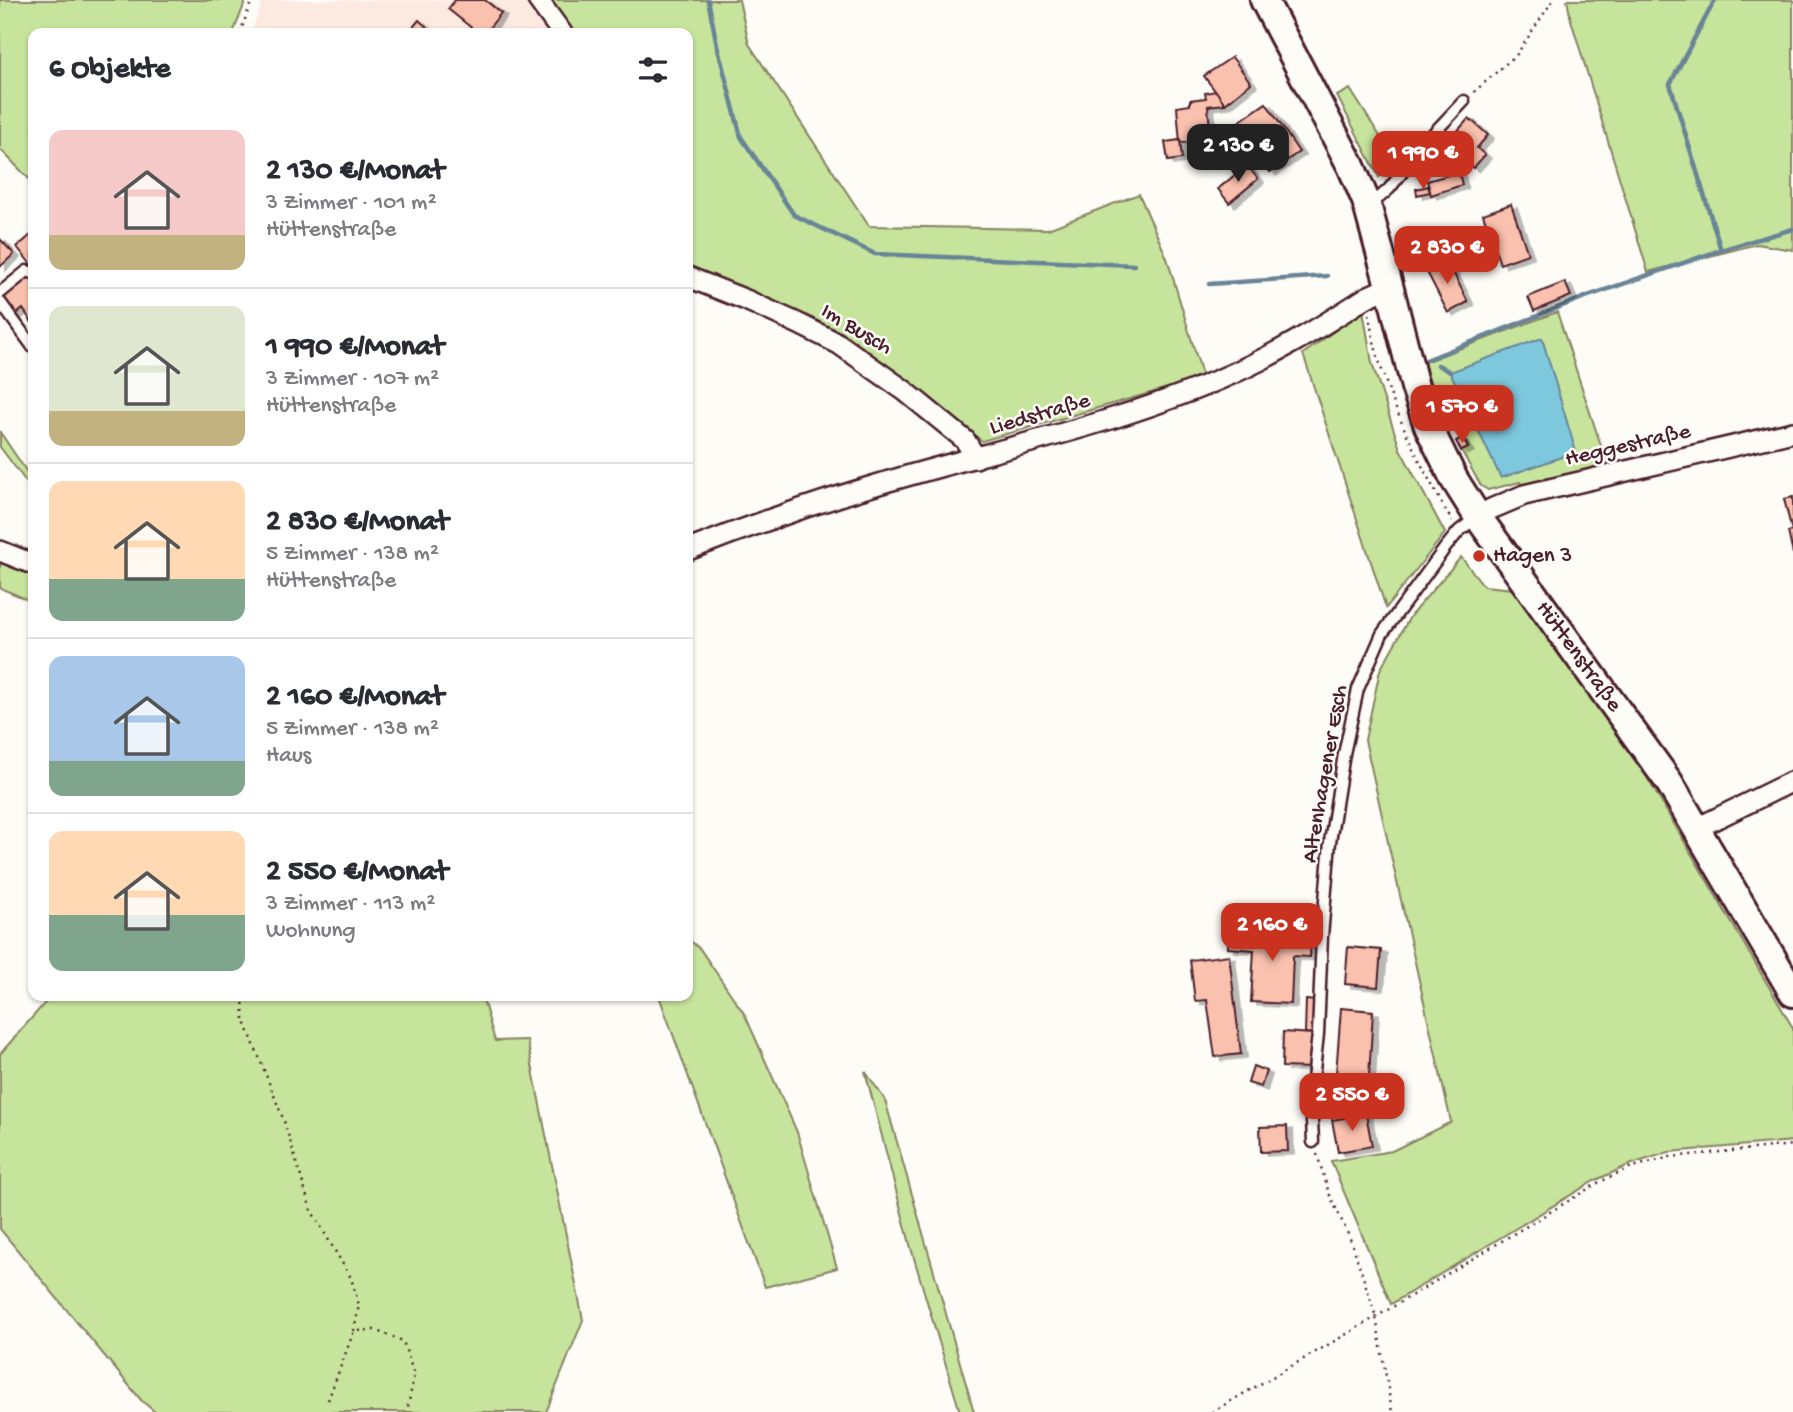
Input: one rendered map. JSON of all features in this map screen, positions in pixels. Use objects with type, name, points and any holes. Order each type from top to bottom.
[{"type":"main road","name":"Hüttenstraße","points":[[1264,0],[1352,166],[1366,201],[1415,387],[1428,426],[1454,479],[1478,517],[1639,738],[1697,828],[1793,993]]},
{"type":"street","points":[[538,0],[558,28]]},
{"type":"street","name":"Im Busch","points":[[693,279],[759,306],[839,344],[905,391],[965,440],[976,458]]},
{"type":"street","name":"Liedstraße","points":[[693,548],[819,502],[1100,424],[1257,363],[1367,297],[1391,289]]},
{"type":"street","name":"Heggestraße","points":[[1478,517],[1524,495],[1793,432]]},
{"type":"street","points":[[0,551],[28,562]]},
{"type":"street","points":[[1697,828],[1793,781]]},
{"type":"lane","points":[[1366,201],[1380,197],[1390,188],[1431,136],[1464,102]]},
{"type":"lane","points":[[0,293],[28,272]]},
{"type":"lane","points":[[0,302],[28,340]]},
{"type":"lane","name":"Altenhagener Esch","points":[[1313,1142],[1311,1098],[1318,1034],[1322,936],[1330,842],[1344,754],[1359,689],[1382,634],[1445,548],[1459,531],[1478,517]]},
{"type":"path","points":[[242,28],[252,0]]},
{"type":"path","points":[[1464,102],[1517,54],[1553,0]]},
{"type":"path","points":[[243,1001],[244,1019],[284,1121],[311,1210],[351,1278],[359,1305],[354,1331],[328,1400]]},
{"type":"path","points":[[1313,1142],[1329,1193],[1352,1243],[1376,1317],[1392,1412]]},
{"type":"path","points":[[1212,1412],[1598,1183],[1629,1168],[1670,1157],[1793,1145]]},
{"type":"path","points":[[354,1331],[374,1330],[403,1341],[414,1376],[407,1412]]},
{"type":"shaded area","points":[[263,0],[526,0],[545,28],[253,28]]},
{"type":"green space","points":[[0,0],[246,0],[235,28],[28,28],[28,178],[0,149]]},
{"type":"green space","points":[[543,0],[739,0],[749,44],[869,226],[1048,229],[1139,194],[1167,258],[1203,378],[982,441],[842,332],[693,270],[693,28],[563,28]]},
{"type":"green space","points":[[1567,0],[1793,0],[1793,250],[1757,244],[1648,272]]},
{"type":"green space","points":[[1350,89],[1397,163],[1379,177],[1337,96]]},
{"type":"green space","points":[[1363,310],[1372,363],[1400,449],[1445,533],[1386,608],[1303,354]]},
{"type":"green space","points":[[1557,312],[1608,467],[1522,487],[1520,482],[1488,490],[1481,486],[1462,452],[1469,447],[1456,422],[1449,426],[1424,362]]},
{"type":"green space","points":[[0,432],[28,474],[28,484],[0,447]]},
{"type":"green space","points":[[0,545],[28,553],[28,600],[0,588]]},
{"type":"green space","points":[[1461,557],[1484,586],[1513,589],[1631,750],[1793,1028],[1793,1141],[1669,1152],[1629,1165],[1594,1181],[1391,1304],[1331,1161],[1392,1151],[1451,1122],[1365,740],[1380,670],[1411,615]]},
{"type":"green space","points":[[693,943],[700,949],[745,1015],[797,1132],[837,1268],[765,1287],[661,1001],[693,1001]]},
{"type":"green space","points":[[47,1001],[483,1001],[495,1041],[527,1040],[583,1320],[546,1412],[155,1412],[141,1400],[0,1229],[0,1054]]},
{"type":"green space","points":[[865,1071],[885,1100],[974,1412],[960,1412],[911,1248]]},
{"type":"water","points":[[1542,338],[1576,452],[1501,478],[1450,372]]},
{"type":"building","points":[[455,0],[485,0],[501,13],[489,28],[472,28],[448,9]]},
{"type":"building","points":[[419,20],[428,28],[412,28]]},
{"type":"building","points":[[1232,57],[1251,83],[1225,104],[1204,76]]},
{"type":"building","points":[[1216,91],[1225,104],[1208,106],[1211,141],[1180,143],[1177,107],[1190,105],[1190,100],[1206,98],[1205,93]]},
{"type":"building","points":[[1266,103],[1299,152],[1270,172],[1260,157],[1247,165],[1224,132]]},
{"type":"building","points":[[1469,118],[1488,135],[1477,148],[1485,155],[1473,168],[1446,144]]},
{"type":"building","points":[[1180,140],[1182,159],[1168,161],[1165,142]]},
{"type":"building","points":[[1247,165],[1258,179],[1229,203],[1218,189]]},
{"type":"building","points":[[1459,172],[1462,185],[1431,195],[1427,181]]},
{"type":"building","points":[[1428,186],[1430,192],[1417,195],[1416,189]]},
{"type":"building","points":[[1511,204],[1528,254],[1500,264],[1483,214]]},
{"type":"building","points":[[28,237],[28,261],[17,247]]},
{"type":"building","points":[[0,239],[14,254],[0,267]]},
{"type":"building","points":[[1447,260],[1468,302],[1448,313],[1426,270]]},
{"type":"building","points":[[28,278],[28,316],[23,309],[14,316],[1,298]]},
{"type":"building","points":[[1565,282],[1571,296],[1534,311],[1528,297]]},
{"type":"building","points":[[1462,438],[1468,448],[1461,451],[1456,441]]},
{"type":"building","points":[[1793,497],[1793,554],[1788,532],[1792,531],[1784,499]]},
{"type":"building","points":[[1229,931],[1311,936],[1310,957],[1293,956],[1291,1004],[1251,1002],[1254,950],[1228,948]]},
{"type":"building","points":[[1348,947],[1381,950],[1378,987],[1345,984]]},
{"type":"building","points":[[1229,955],[1241,1054],[1215,1057],[1207,1000],[1195,1001],[1190,960]]},
{"type":"building","points":[[1306,1000],[1315,1001],[1313,1034],[1305,1033]]},
{"type":"building","points":[[1341,1008],[1373,1011],[1369,1077],[1336,1074]]},
{"type":"building","points":[[1283,1032],[1313,1034],[1312,1068],[1282,1067]]},
{"type":"building","points":[[1253,1066],[1266,1071],[1261,1087],[1248,1083]]},
{"type":"building","points":[[1366,1114],[1372,1146],[1338,1152],[1332,1120]]},
{"type":"building","points":[[1287,1126],[1288,1151],[1261,1152],[1260,1127]]},
{"type":"waterway","points":[[708,0],[741,137],[794,215],[875,254],[1134,265]]},
{"type":"waterway","points":[[1715,0],[1670,84],[1721,250]]},
{"type":"waterway","points":[[1426,360],[1585,297],[1721,250],[1793,229]]},
{"type":"waterway","points":[[1209,284],[1327,276]]},
{"type":"waterway","points":[[1438,365],[1450,372]]},
{"type":"place","name":"Hagen 3","points":[[1479,556]]}]
